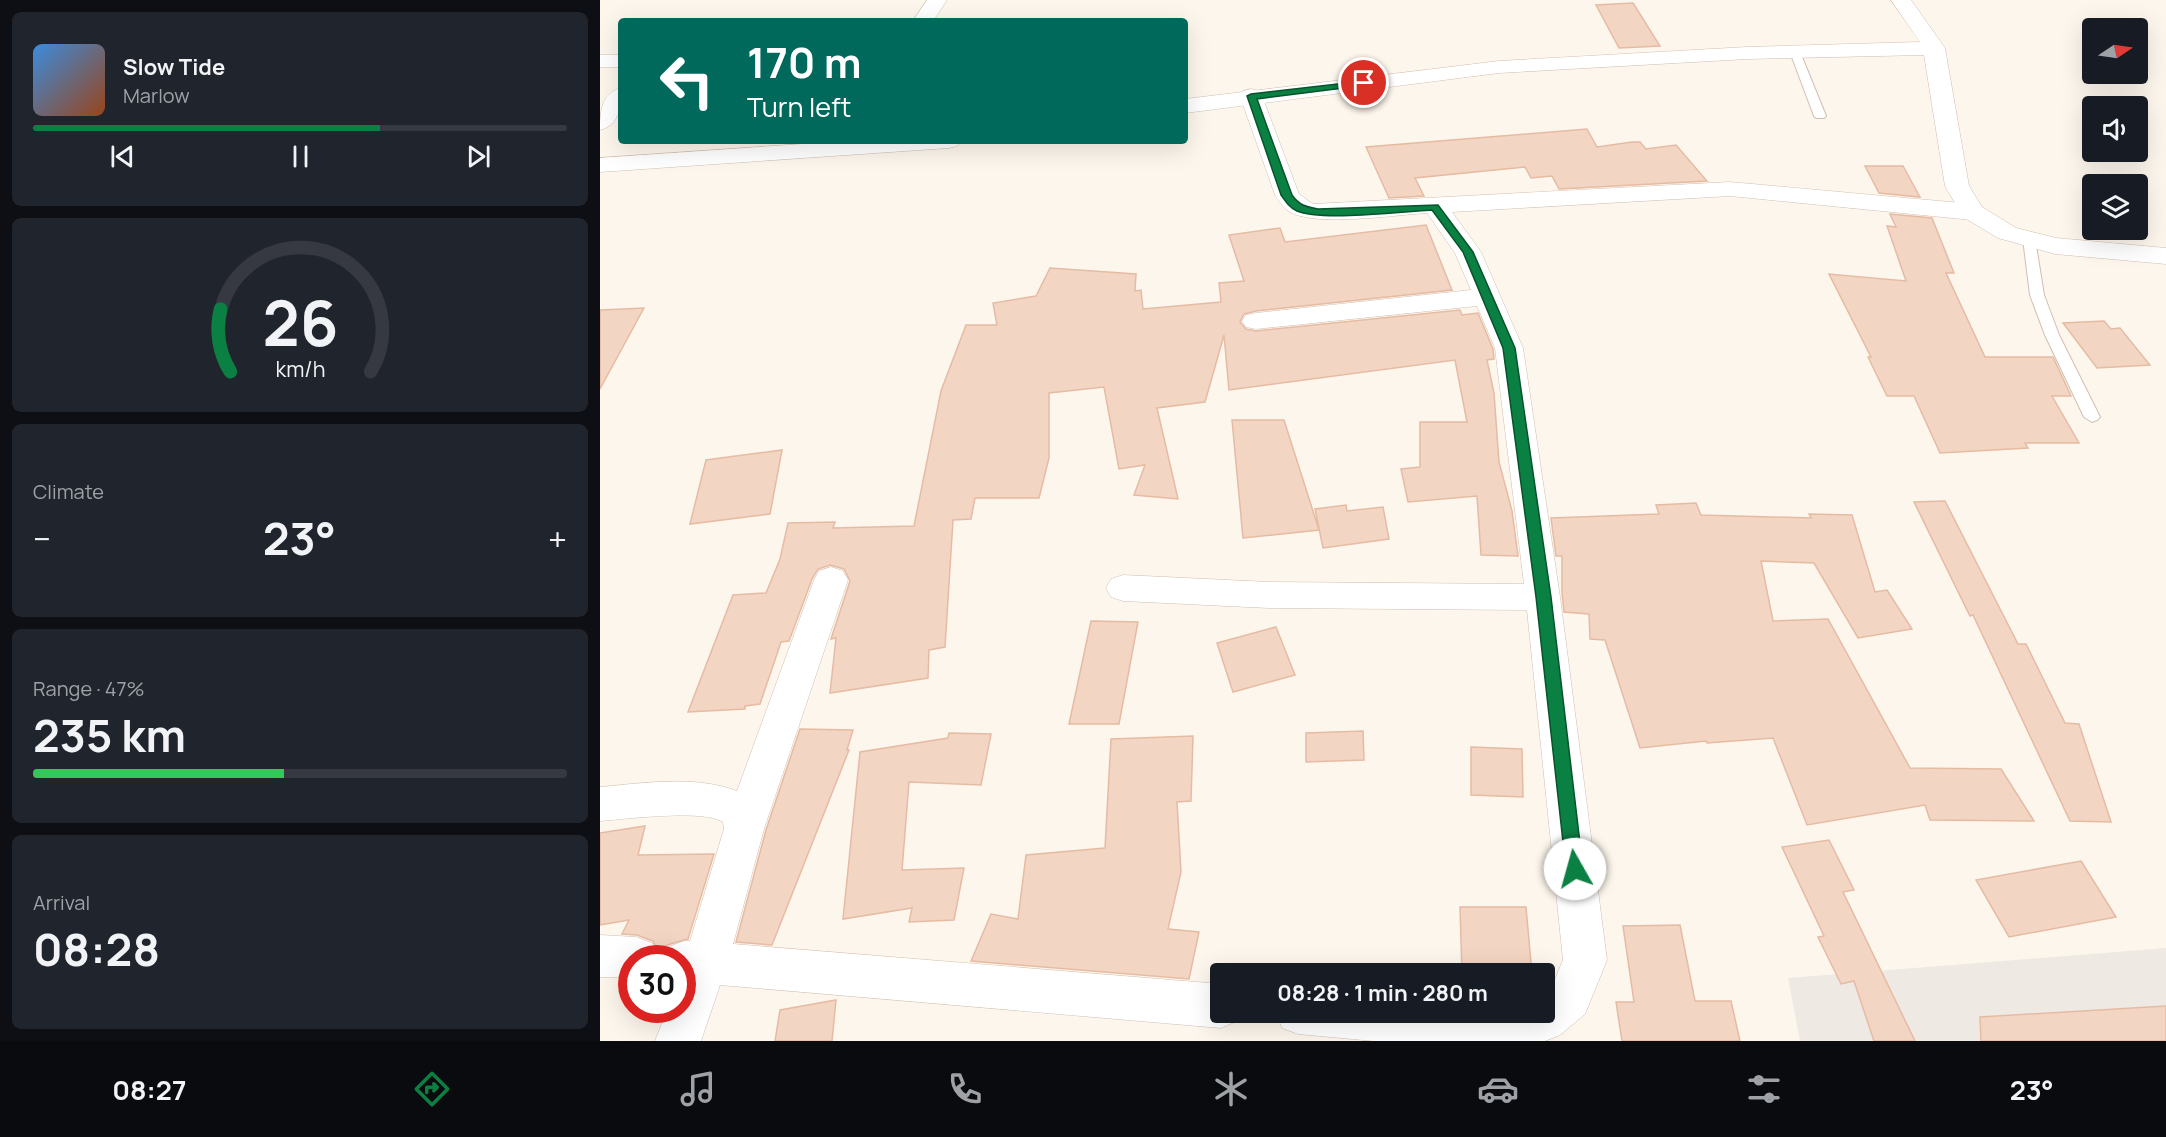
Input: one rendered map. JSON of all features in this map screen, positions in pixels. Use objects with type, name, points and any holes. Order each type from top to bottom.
[{"type":"street","points":[[925,18],[937,0]]},
{"type":"street","points":[[1901,0],[1934,48],[1957,186],[1972,212]]},
{"type":"street","points":[[1188,106],[1251,96],[1499,68],[1795,52],[1934,48]]},
{"type":"street","points":[[600,61],[618,61]]},
{"type":"street","points":[[1251,96],[1287,195],[1294,205],[1318,212],[1730,189],[1972,212],[2007,233],[2055,246],[2166,256]]},
{"type":"street","points":[[600,123],[618,99]]},
{"type":"street","points":[[600,165],[796,147],[873,144]]},
{"type":"street","points":[[1363,1023],[1417,1032],[1499,1030],[1544,1019],[1569,999],[1585,960],[1544,597],[1509,348],[1468,252],[1435,207]]},
{"type":"street","points":[[1256,321],[1487,297]]},
{"type":"street","points":[[696,957],[744,829],[831,580]]},
{"type":"street","points":[[1123,588],[1269,595],[1544,597]]},
{"type":"street","points":[[600,804],[682,799],[725,804],[734,806],[739,812],[744,819],[744,829]]},
{"type":"street","points":[[600,956],[618,957]]},
{"type":"street","points":[[696,962],[1210,1005]]},
{"type":"street","points":[[678,1041],[682,1023]]},
{"type":"lane","points":[[1795,52],[1820,116]]},
{"type":"lane","points":[[2029,239],[2037,295],[2052,335],[2092,417]]},
{"type":"shaded area","points":[[2166,948],[2166,1041],[1800,1041],[1788,978]]},
{"type":"building","points":[[1633,3],[1660,46],[1619,48],[1596,5]]},
{"type":"building","points":[[1587,129],[1597,147],[1632,142],[1640,142],[1646,149],[1676,145],[1707,181],[1559,189],[1552,176],[1531,178],[1525,167],[1415,178],[1424,196],[1389,198],[1366,147]]},
{"type":"building","points":[[1865,166],[1903,166],[1920,197],[1879,193]]},
{"type":"building","points":[[1890,214],[1932,218],[1954,273],[1946,273],[1985,357],[2053,357],[2071,396],[2052,396],[2079,443],[2025,443],[2028,448],[1940,453],[1914,396],[1887,396],[1868,357],[1871,357],[1829,274],[1906,281],[1887,226],[1896,227]]},
{"type":"building","points":[[1426,225],[1452,290],[1256,311],[1244,314],[1240,322],[1246,329],[1256,331],[1460,310],[1462,315],[1478,313],[1493,349],[1494,359],[1487,360],[1494,393],[1499,462],[1512,511],[1518,556],[1481,555],[1477,496],[1408,502],[1401,469],[1420,467],[1420,422],[1467,422],[1455,360],[1229,390],[1224,335],[1205,402],[1157,408],[1178,499],[1134,495],[1145,465],[1119,469],[1104,387],[1049,393],[1049,458],[1039,498],[975,498],[971,519],[953,520],[945,647],[929,650],[928,678],[830,693],[836,638],[831,639],[850,581],[844,569],[830,565],[818,569],[812,579],[789,641],[781,642],[760,704],[745,706],[745,709],[688,712],[733,595],[766,593],[780,559],[788,523],[835,522],[833,528],[914,526],[941,391],[966,325],[997,325],[993,303],[1036,296],[1050,268],[1136,274],[1135,291],[1141,290],[1143,309],[1221,302],[1219,283],[1244,281],[1229,235],[1280,228],[1285,242]]},
{"type":"building","points":[[644,308],[600,389],[600,310]]},
{"type":"building","points":[[2104,321],[2111,329],[2120,328],[2150,365],[2097,368],[2063,323]]},
{"type":"building","points":[[1232,420],[1284,420],[1319,530],[1243,538]]},
{"type":"building","points":[[782,450],[770,514],[690,524],[706,460]]},
{"type":"building","points":[[1945,501],[2018,644],[2026,644],[2065,723],[2079,724],[2111,822],[2070,821],[1973,615],[1970,616],[1914,502]]},
{"type":"building","points":[[1696,503],[1701,515],[1811,518],[1809,514],[1852,515],[1875,592],[1887,590],[1912,629],[1858,638],[1814,563],[1761,561],[1773,621],[1828,619],[1910,768],[2001,769],[2034,821],[1930,820],[1925,805],[1807,825],[1773,738],[1707,743],[1706,741],[1640,748],[1605,640],[1590,639],[1589,614],[1564,612],[1562,556],[1556,556],[1551,518],[1659,514],[1656,505]]},
{"type":"building","points":[[1346,505],[1347,511],[1383,507],[1389,539],[1323,548],[1315,509]]},
{"type":"building","points":[[1091,621],[1138,622],[1119,724],[1069,724]]},
{"type":"building","points":[[1276,627],[1295,675],[1233,692],[1217,643]]},
{"type":"building","points":[[800,729],[853,730],[847,750],[849,750],[772,945],[736,942],[766,830]]},
{"type":"building","points":[[1363,731],[1364,760],[1306,762],[1306,733]]},
{"type":"building","points":[[949,733],[991,734],[981,785],[909,782],[902,870],[964,868],[954,920],[909,922],[912,908],[843,919],[860,752],[948,738]]},
{"type":"building","points":[[1193,736],[1191,801],[1177,802],[1181,872],[1168,929],[1199,932],[1189,979],[971,961],[991,914],[1018,919],[1026,855],[1105,848],[1111,739]]},
{"type":"building","points":[[1471,747],[1522,749],[1523,797],[1471,795]]},
{"type":"building","points":[[645,826],[638,855],[714,854],[688,939],[667,945],[655,945],[653,941],[637,935],[622,934],[629,920],[600,925],[600,833]]},
{"type":"building","points":[[1829,840],[1854,890],[1843,892],[1915,1041],[1874,1041],[1854,981],[1841,984],[1818,937],[1824,936],[1782,847]]},
{"type":"building","points":[[2081,861],[2116,917],[2009,937],[1976,880]]},
{"type":"building","points":[[1460,907],[1526,907],[1531,963],[1462,963]]},
{"type":"building","points":[[1680,925],[1695,1001],[1731,1001],[1740,1041],[1622,1041],[1616,1002],[1634,1002],[1623,926]]},
{"type":"building","points":[[836,1000],[832,1041],[775,1041],[780,1010]]},
{"type":"building","points":[[2166,1006],[2166,1041],[1981,1041],[1980,1017]]},
{"type":"route","points":[[1364,83],[1251,96],[1287,195],[1294,205],[1318,212],[1435,207],[1468,252],[1509,348],[1544,597],[1575,869]]}]
